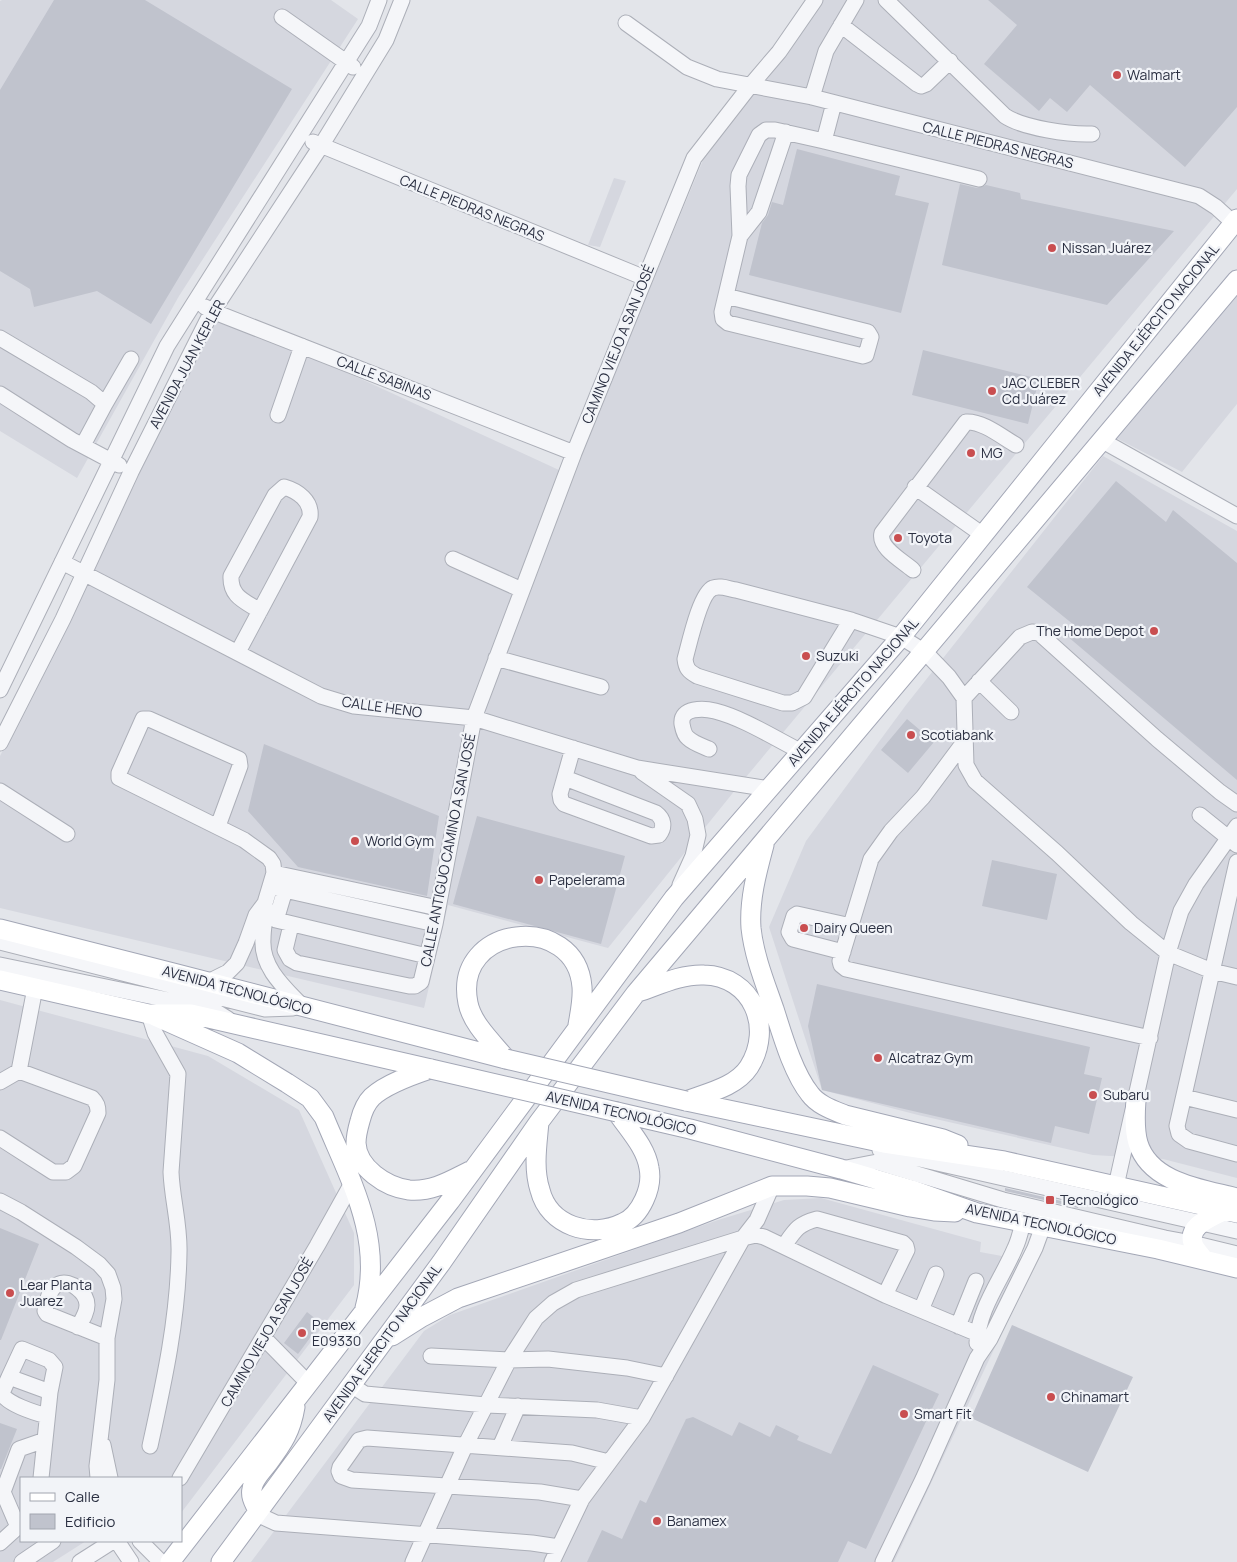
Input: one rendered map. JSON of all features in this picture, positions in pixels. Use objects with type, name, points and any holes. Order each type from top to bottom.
[{"type":"main road","name":"AVENIDA EJÉRCITO NACIONAL","points":[[475,1168],[674,898],[901,637],[1236,223]]},
{"type":"main road","name":"AVENIDA EJÉRCITO NACIONAL","points":[[539,1122],[636,993],[1237,280]]},
{"type":"main road","points":[[766,839],[758,869],[752,905],[751,927],[755,950],[782,1032],[802,1083],[810,1095],[832,1110],[846,1115],[943,1139],[1004,1161]]},
{"type":"main road","name":"AVENIDA TECNOLÓGICO","points":[[0,929],[210,981],[304,1008],[506,1059],[686,1101],[858,1138],[1004,1161],[1116,1186],[1233,1207]]},
{"type":"main road","points":[[506,1059],[473,1016],[468,1003],[467,985],[470,970],[477,958],[488,947],[504,939],[534,936],[552,942],[568,954],[578,970],[582,986],[582,1002],[578,1028]]},
{"type":"main road","points":[[636,993],[691,975],[706,975],[719,977],[738,986],[751,999],[759,1021],[759,1040],[749,1068],[737,1079],[722,1088],[686,1101]]},
{"type":"main road","name":"AVENIDA TECNOLÓGICO","points":[[0,980],[149,1014],[191,1014],[617,1112],[690,1129],[841,1169],[912,1190],[976,1213],[1237,1268]]},
{"type":"main road","points":[[149,1014],[238,1053],[310,1098],[324,1117],[366,1224],[370,1248],[370,1290],[364,1313]]},
{"type":"main road","points":[[431,1069],[405,1078],[372,1098],[362,1113],[357,1131],[356,1145],[360,1159],[381,1180],[397,1188],[411,1190],[440,1186],[475,1168]]},
{"type":"main road","points":[[1136,1100],[1135,1124],[1143,1156],[1156,1170],[1173,1180],[1194,1187],[1233,1207]]},
{"type":"main road","points":[[539,1122],[536,1161],[537,1178],[540,1192],[547,1208],[568,1226],[606,1229],[630,1219],[642,1204],[648,1190],[650,1177],[649,1167],[643,1151],[617,1112]]},
{"type":"main road","name":"AVENIDA EJERCITO NACIONAL","points":[[221,1562],[441,1263],[539,1122]]},
{"type":"main road","points":[[170,1562],[475,1168]]},
{"type":"main road","points":[[383,1342],[422,1317],[458,1298],[679,1222],[772,1186],[830,1188],[934,1211],[976,1213]]},
{"type":"main road","points":[[1204,1260],[1192,1243],[1192,1235],[1201,1223],[1233,1207]]},
{"type":"main road","points":[[258,1511],[251,1496],[252,1489],[257,1477],[288,1433],[292,1424],[296,1400]]},
{"type":"street","name":"AVENIDA JUAN KEPLER","points":[[0,690],[167,346],[347,62],[369,26],[379,0]]},
{"type":"street","name":"AVENIDA JUAN KEPLER","points":[[0,743],[63,619],[131,472],[212,311],[321,146],[386,40],[402,0]]},
{"type":"street","name":"CAMINO VIEJO A SAN JOSÉ","points":[[474,718],[574,452],[694,158],[779,52],[815,0]]},
{"type":"street","points":[[812,97],[826,51],[856,0]]},
{"type":"street","points":[[886,0],[1012,121],[1072,133],[1092,134]]},
{"type":"street","points":[[282,17],[364,76]]},
{"type":"street","name":"CALLE PIEDRAS NEGRAS","points":[[626,24],[687,67],[717,79],[812,97],[1199,196],[1236,223]]},
{"type":"street","points":[[841,25],[921,86],[926,84],[950,61]]},
{"type":"street","points":[[824,141],[834,103]]},
{"type":"street","points":[[726,296],[868,332],[871,337],[866,356],[728,323],[723,319],[722,312],[740,236],[739,175],[759,135],[766,130],[786,132],[979,179]]},
{"type":"street","points":[[740,236],[759,212],[786,132]]},
{"type":"street","name":"CALLE PIEDRAS NEGRAS","points":[[300,136],[645,278]]},
{"type":"street","name":"CALLE SABINAS","points":[[196,301],[212,311],[574,452]]},
{"type":"street","points":[[0,338],[91,392],[105,404]]},
{"type":"street","points":[[278,415],[302,346]]},
{"type":"street","points":[[83,445],[131,359]]},
{"type":"street","points":[[0,394],[72,440],[131,472]]},
{"type":"street","points":[[913,570],[885,546],[881,536],[884,529],[915,487],[966,422],[982,425],[1016,445]]},
{"type":"street","points":[[1101,440],[1237,516]]},
{"type":"street","points":[[238,652],[260,611],[310,517],[311,509],[308,501],[289,488],[284,487],[275,495],[231,576],[232,590],[238,597],[260,611]]},
{"type":"street","points":[[915,487],[982,536]]},
{"type":"street","points":[[453,559],[522,590]]},
{"type":"street","name":"CALLE HENO","points":[[62,562],[321,696],[339,702],[377,709],[474,718],[637,768],[770,789]]},
{"type":"street","points":[[851,620],[804,697],[792,703],[696,676],[689,672],[686,666],[685,659],[703,600],[709,591],[720,587],[851,620],[901,637],[925,652],[949,677],[964,698],[966,765],[975,781],[1057,853],[1131,923],[1168,954],[1212,971],[1237,977]]},
{"type":"street","points":[[964,698],[1020,638],[1032,632],[1039,633],[1157,739],[1237,804]]},
{"type":"street","points":[[496,658],[601,687]]},
{"type":"street","points":[[980,681],[1011,712]]},
{"type":"street","points":[[709,749],[688,738],[683,731],[682,721],[685,714],[691,710],[715,711],[802,752]]},
{"type":"street","name":"CALLE ANTIGUO CAMINO A SAN JOSÉ","points":[[291,924],[285,950],[290,959],[297,963],[409,986],[416,986],[421,982],[435,924],[474,718]]},
{"type":"street","points":[[218,826],[240,766],[239,759],[149,719],[143,719],[119,773],[119,778],[218,826],[262,851],[273,864],[276,883],[266,914],[263,938],[265,958],[271,971],[280,983],[304,1008]]},
{"type":"street","points":[[964,742],[923,797],[891,831],[870,858],[841,965],[846,969],[1150,1038]]},
{"type":"street","points":[[565,778],[656,813],[664,823],[661,831],[659,834],[651,836],[564,804],[560,794],[573,748]]},
{"type":"street","name":"CALLE HENO","points":[[637,768],[668,788],[688,804],[695,819],[698,835],[693,856],[674,898]]},
{"type":"street","points":[[0,791],[67,834]]},
{"type":"street","points":[[1116,1186],[1168,954],[1181,911],[1196,884],[1234,836],[1200,815]]},
{"type":"street","points":[[1237,862],[1177,1126],[1179,1134],[1189,1141],[1237,1154]]},
{"type":"street","points":[[276,883],[438,908]]},
{"type":"street","points":[[210,981],[228,972],[237,963],[266,914],[276,883]]},
{"type":"street","points":[[276,883],[435,924]]},
{"type":"street","points":[[266,914],[291,924],[427,956]]},
{"type":"street","points":[[843,952],[793,939],[789,932],[794,916],[797,914],[851,926]]},
{"type":"street","points":[[0,942],[265,1009],[304,1008]]},
{"type":"street","points":[[0,965],[212,1009],[237,1025]]},
{"type":"street","points":[[0,1082],[18,1071],[35,988]]},
{"type":"street","points":[[149,1014],[155,1033],[178,1074],[171,1172],[180,1250],[174,1323],[150,1446]]},
{"type":"street","points":[[0,1138],[53,1172],[66,1172],[74,1166],[98,1113],[97,1102],[92,1098],[18,1071]]},
{"type":"street","points":[[1184,1097],[1237,1110]]},
{"type":"street","points":[[858,1138],[881,1151],[1237,1231]]},
{"type":"street","points":[[841,1169],[877,1162],[1003,1200],[1237,1254]]},
{"type":"street","name":"CAMINO VIEJO A SAN JOSÉ","points":[[181,1477],[264,1338],[351,1185]]},
{"type":"street","points":[[552,1562],[582,1499],[642,1418],[743,1238],[757,1220],[772,1186]]},
{"type":"street","points":[[0,1201],[21,1212],[99,1264],[108,1274],[113,1288],[114,1299],[107,1338],[107,1380],[97,1466],[98,1477]]},
{"type":"street","points":[[784,1246],[797,1227],[805,1222],[817,1220],[903,1242],[907,1250],[885,1295]]},
{"type":"street","points":[[984,1336],[981,1319],[1015,1248],[1023,1222]]},
{"type":"street","points":[[883,1562],[923,1479],[977,1358],[984,1336],[1035,1248],[1043,1226]]},
{"type":"street","points":[[413,1562],[466,1444],[509,1360],[536,1318],[553,1303],[576,1290],[756,1235],[784,1246],[885,1295],[984,1336]]},
{"type":"street","points":[[921,1310],[936,1274]]},
{"type":"street","points":[[958,1326],[976,1280]]},
{"type":"street","points":[[78,1327],[107,1338]]},
{"type":"street","points":[[264,1338],[309,1384]]},
{"type":"street","points":[[41,1477],[50,1392],[55,1367],[53,1363],[22,1349],[2,1393],[6,1400],[35,1413],[47,1416]]},
{"type":"street","points":[[430,1356],[509,1360],[548,1359],[627,1368],[666,1376]]},
{"type":"street","points":[[9,1377],[50,1392]]},
{"type":"street","points":[[351,1385],[365,1394],[486,1405],[596,1410],[642,1418]]},
{"type":"street","points":[[500,1447],[518,1406]]},
{"type":"street","points":[[100,1434],[110,1477]]},
{"type":"street","points":[[582,1499],[540,1492],[352,1480],[341,1476],[339,1471],[359,1440],[362,1439],[466,1444],[572,1453],[609,1462]]},
{"type":"street","points":[[0,1543],[20,1526],[3,1492],[18,1449],[45,1440]]},
{"type":"street","points":[[258,1511],[263,1517],[276,1523],[427,1534],[559,1547]]},
{"type":"street","points":[[22,1562],[52,1542]]},
{"type":"street","points":[[80,1562],[111,1542]]},
{"type":"street","points":[[118,1542],[131,1562]]},
{"type":"street","points":[[141,1542],[161,1562]]},
{"type":"shaded area","points":[[331,0],[358,19],[179,296],[77,478],[0,431],[0,1]]},
{"type":"shaded area","points":[[815,0],[1237,0],[1237,189],[736,789],[608,948],[448,905],[424,1008],[0,908],[0,756],[80,596],[213,311],[572,476],[706,153],[771,73]]},
{"type":"shaded area","points":[[614,178],[626,181],[600,247],[588,245]]},
{"type":"shaded area","points":[[1237,296],[1237,404],[1182,472],[1116,438]]},
{"type":"shaded area","points":[[1103,456],[1237,531],[1237,1178],[1163,1159],[1093,1155],[918,1115],[822,1090],[769,927],[806,841],[906,705]]},
{"type":"shaded area","points":[[0,1000],[208,1056],[299,1110],[354,1233],[354,1285],[182,1512],[182,1477],[20,1477],[20,1542],[84,1542],[53,1562],[0,1562]]},
{"type":"shaded area","points":[[821,1198],[981,1242],[980,1252],[1035,1262],[894,1562],[251,1562],[424,1331],[450,1315],[718,1220],[784,1200]]},
{"type":"building","points":[[54,0],[145,0],[292,89],[151,324],[97,291],[34,307],[30,289],[0,271],[0,90]]},
{"type":"building","name":"Walmart","points":[[988,0],[1237,0],[1237,107],[1185,167],[1090,85],[1067,112],[1050,98],[1039,111],[984,64],[1017,25]]},
{"type":"building","points":[[797,149],[900,176],[895,195],[929,203],[901,313],[749,275],[762,223],[768,215],[772,202],[783,205]]},
{"type":"building","name":"Nissan Juárez","points":[[960,184],[977,188],[986,185],[1020,193],[1021,199],[1174,231],[1107,305],[942,265]]},
{"type":"building","name":"JAC CLEBER Cd Juárez","points":[[923,350],[1039,379],[1028,424],[912,395]]},
{"type":"building","name":"The Home Depot","points":[[1116,481],[1166,522],[1173,510],[1237,563],[1237,780],[1067,636],[1074,625],[1027,587]]},
{"type":"building","points":[[907,719],[934,742],[908,773],[881,750]]},
{"type":"building","name":"World Gym","points":[[264,744],[439,816],[427,896],[298,867],[248,811]]},
{"type":"building","name":"Papelerama","points":[[477,816],[625,856],[601,944],[453,904]]},
{"type":"building","points":[[992,860],[1057,874],[1047,920],[982,906]]},
{"type":"building","points":[[817,984],[1090,1047],[1084,1074],[1102,1078],[1089,1134],[1055,1126],[1051,1143],[822,1090],[808,1026]]},
{"type":"building","points":[[1005,1188],[1079,1205],[1078,1208],[1005,1191]]},
{"type":"building","name":"Lear Planta Juarez","points":[[0,1228],[39,1244],[1,1340],[0,1340]]},
{"type":"building","name":"Pemex E09330","points":[[307,1312],[321,1323],[298,1354],[284,1343]]},
{"type":"building","name":"Chinamart","points":[[1012,1325],[1133,1377],[1088,1472],[971,1418]]},
{"type":"building","points":[[873,1365],[939,1394],[866,1549],[848,1541],[838,1562],[587,1562],[602,1530],[622,1539],[640,1500],[646,1503],[686,1419],[693,1417],[732,1436],[739,1422],[770,1437],[776,1425],[799,1436],[797,1440],[831,1454]]},
{"type":"building","points":[[0,1423],[17,1429],[1,1469],[0,1469]]},
{"type":"place","name":"Walmart","points":[[1117,75]]},
{"type":"place","name":"Nissan Juárez","points":[[1052,248]]},
{"type":"place","name":"JAC CLEBER Cd Juárez","points":[[992,391]]},
{"type":"place","name":"MG","points":[[971,453]]},
{"type":"place","name":"Toyota","points":[[898,538]]},
{"type":"place","name":"The Home Depot","points":[[1154,631]]},
{"type":"place","name":"Suzuki","points":[[806,656]]},
{"type":"place","name":"Scotiabank","points":[[911,735]]},
{"type":"place","name":"World Gym","points":[[355,841]]},
{"type":"place","name":"Papelerama","points":[[539,880]]},
{"type":"place","name":"Dairy Queen","points":[[804,928]]},
{"type":"place","name":"Alcatraz Gym","points":[[878,1058]]},
{"type":"place","name":"Subaru","points":[[1093,1095]]},
{"type":"place","name":"Tecnológico","points":[[1050,1200]]},
{"type":"place","name":"Lear Planta Juarez","points":[[10,1293]]},
{"type":"place","name":"Pemex E09330","points":[[302,1333]]},
{"type":"place","name":"Chinamart","points":[[1051,1397]]},
{"type":"place","name":"Smart Fit","points":[[904,1414]]},
{"type":"place","name":"Banamex","points":[[657,1521]]}]
